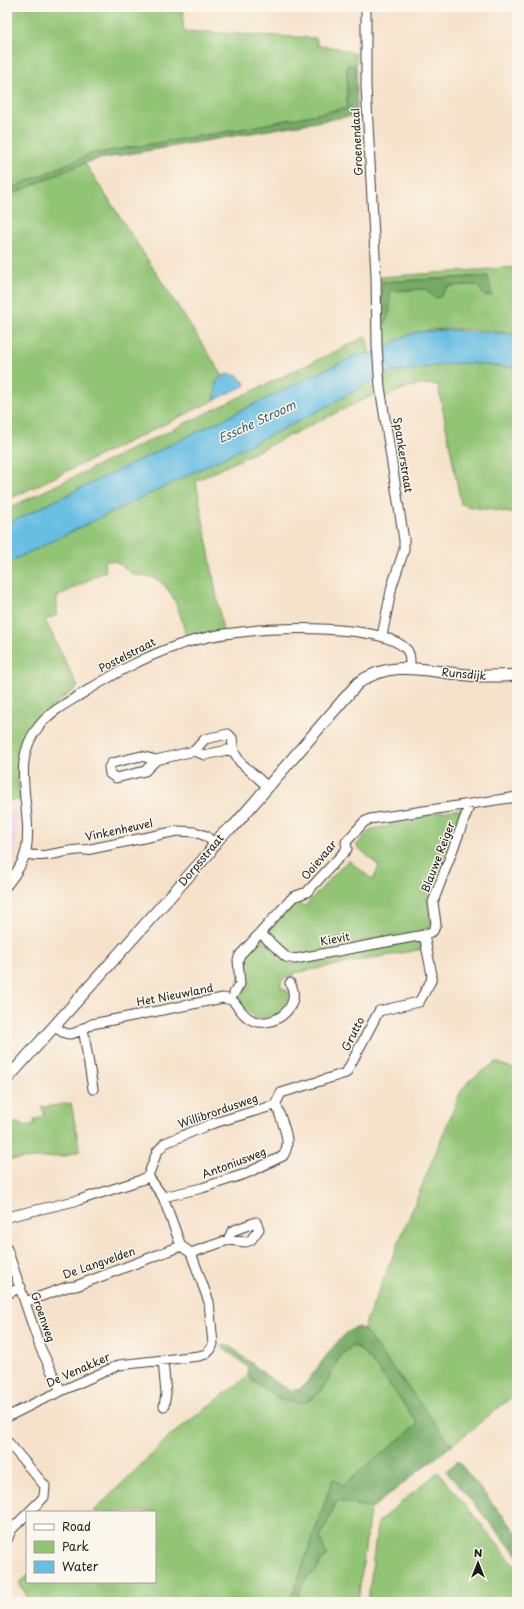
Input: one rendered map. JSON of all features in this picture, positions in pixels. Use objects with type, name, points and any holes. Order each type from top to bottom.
[{"type":"street","name":"Groenendaal","points":[[366,7],[366,86],[376,276]]},
{"type":"street","name":"Spankerstraat","points":[[376,276],[377,346],[380,384],[404,540],[404,550],[392,586],[382,636]]},
{"type":"street","name":"Postelstraat","points":[[7,885],[17,872],[26,853],[27,820],[22,772],[29,742],[38,727],[50,714],[109,677],[148,656],[174,647],[228,633],[261,630],[318,630],[357,632],[382,636],[400,644],[407,650],[410,656],[410,669]]},
{"type":"street","name":"Dorpsstraat","points":[[7,1079],[209,853],[214,843],[226,830],[234,826],[358,683],[370,675],[380,671],[392,668],[410,669]]},
{"type":"street","name":"Runsdijk","points":[[410,669],[479,676],[517,674]]},
{"type":"street","points":[[194,751],[205,739],[228,734],[232,738],[234,752],[240,762],[268,787]]},
{"type":"street","points":[[156,760],[194,751],[205,755],[227,750],[234,752]]},
{"type":"street","name":"Ooievaar","points":[[234,993],[240,984],[238,960],[240,955],[293,897],[307,892],[347,849],[346,842],[364,822],[370,819],[517,797]]},
{"type":"street","name":"Blauwe Reiger","points":[[424,934],[436,928],[433,902],[470,804]]},
{"type":"street","name":"Vinkenheuvel","points":[[26,853],[38,856],[75,849],[86,850],[177,831],[195,832],[206,836],[214,843]]},
{"type":"street","name":"Kievit","points":[[260,933],[290,959],[424,934]]},
{"type":"street","name":"Grutto","points":[[312,1084],[346,1073],[379,1011],[419,1002],[432,978],[424,934]]},
{"type":"street","name":"Het Nieuwland","points":[[54,1026],[62,1034],[68,1035],[92,1024],[223,998],[232,1000],[240,1011],[254,1021],[272,1022],[286,1014],[290,1006],[293,988],[290,983]]},
{"type":"street","points":[[83,1028],[93,1089]]},
{"type":"street","name":"Willibrordusweg","points":[[148,1176],[157,1152],[165,1143],[211,1124],[274,1105],[281,1093],[312,1084]]},
{"type":"street","name":"Antoniusweg","points":[[163,1197],[219,1183],[245,1174],[284,1156],[287,1151],[288,1143],[278,1109],[274,1105]]},
{"type":"street","points":[[7,1217],[79,1200],[142,1180],[148,1176],[163,1197],[181,1246],[191,1253],[228,1240]]},
{"type":"street","name":"De Langvelden","points":[[25,1302],[82,1283],[181,1246]]},
{"type":"street","name":"Groenweg","points":[[7,1249],[40,1347],[61,1391]]},
{"type":"street","name":"De Venakker","points":[[7,1417],[119,1365],[206,1354],[211,1349],[213,1344],[208,1302],[191,1253]]},
{"type":"street","points":[[7,1294],[21,1288]]},
{"type":"street","points":[[163,1360],[166,1394],[164,1406]]},
{"type":"street","points":[[7,1441],[46,1486],[44,1497],[30,1511]]},
{"type":"street","points":[[7,1540],[11,1530],[26,1515]]},
{"type":"shaded area","points":[[7,811],[17,811],[15,853],[7,872]]},
{"type":"green space","points":[[7,7],[184,7],[183,31],[316,38],[318,46],[338,48],[356,54],[356,65],[347,65],[347,108],[242,129],[91,154],[7,190]]},
{"type":"green space","points":[[347,65],[356,65],[357,115],[99,159],[84,163],[7,196],[7,190],[91,154],[242,129],[347,108]]},
{"type":"green space","points":[[85,163],[223,376],[216,382],[215,400],[7,500],[7,196]]},
{"type":"green space","points":[[517,267],[517,334],[464,329],[422,331],[403,337],[382,351],[380,328],[384,325],[388,316],[390,291],[425,289],[440,297],[448,286],[478,285],[481,291],[487,276],[381,282],[381,277]]},
{"type":"green space","points":[[488,276],[492,296],[485,296],[477,285],[448,286],[440,297],[435,298],[425,289],[390,291],[390,306],[387,320],[380,328],[381,282]]},
{"type":"green space","points":[[367,336],[369,353],[356,355],[7,524],[7,509]]},
{"type":"green space","points":[[469,363],[517,368],[517,514],[461,504],[438,385],[417,385],[398,391],[384,398],[383,379],[390,372],[448,364]]},
{"type":"green space","points":[[371,382],[373,395],[196,481],[223,631],[186,637],[176,604],[167,588],[154,578],[135,575],[114,561],[106,561],[104,563],[106,571],[57,597],[57,615],[45,620],[78,687],[46,711],[27,732],[22,744],[19,759],[18,777],[20,800],[7,801],[7,563],[305,418]]},
{"type":"green space","points":[[461,809],[464,815],[452,838],[429,897],[428,903],[432,925],[428,929],[293,956],[270,937],[270,930],[297,901],[304,907],[348,860],[373,880],[379,866],[356,846],[371,829],[391,826],[391,819]]},
{"type":"green space","points":[[415,939],[421,941],[423,949],[294,973],[294,976],[285,978],[281,981],[281,987],[289,992],[290,995],[282,1009],[284,1011],[281,1014],[262,1018],[261,1020],[254,1018],[254,1016],[242,1007],[237,997],[241,959],[259,940],[265,941],[289,964]]},
{"type":"green space","points":[[496,1062],[517,1070],[517,1393],[452,1445],[363,1329],[461,1091],[469,1081]]},
{"type":"green space","points":[[71,1103],[80,1151],[65,1156],[7,1160],[7,1123],[20,1123],[20,1125],[26,1126],[34,1124],[35,1119],[38,1119],[43,1115],[44,1112],[41,1106],[45,1107]]},
{"type":"green space","points":[[358,1327],[363,1329],[452,1445],[372,1508],[337,1501],[320,1537],[327,1556],[322,1560],[316,1571],[307,1577],[301,1588],[297,1602],[290,1602],[333,1479],[343,1485],[418,1424],[369,1358],[361,1350],[354,1346],[345,1351],[339,1358],[321,1390],[312,1399],[302,1403],[281,1399],[270,1393],[248,1376],[248,1367],[221,1346],[230,1346],[275,1382],[291,1391],[299,1389],[305,1384],[344,1335]]},
{"type":"green space","points":[[354,1346],[361,1350],[369,1358],[418,1424],[343,1486],[333,1479],[290,1602],[31,1602],[19,1583],[26,1576],[26,1583],[156,1583],[156,1511],[94,1511],[171,1435],[248,1376],[262,1387],[307,1402],[320,1393],[338,1361],[347,1350]]},
{"type":"green space","points":[[458,1461],[517,1533],[517,1555],[446,1471]]},
{"type":"green space","points":[[438,1472],[517,1568],[517,1602],[368,1602],[377,1526],[380,1520]]},
{"type":"green space","points":[[337,1501],[372,1508],[370,1510],[358,1602],[297,1602],[301,1588],[307,1577],[316,1571],[322,1560],[326,1558],[320,1537]]},
{"type":"water","name":"Essche Stroom","points":[[445,330],[517,334],[517,368],[469,363],[448,364],[390,372],[383,379],[371,382],[305,418],[7,563],[7,524],[356,355],[382,351],[395,341],[413,333]]},
{"type":"water","points":[[228,374],[238,377],[245,385],[215,400],[216,382]]}]
